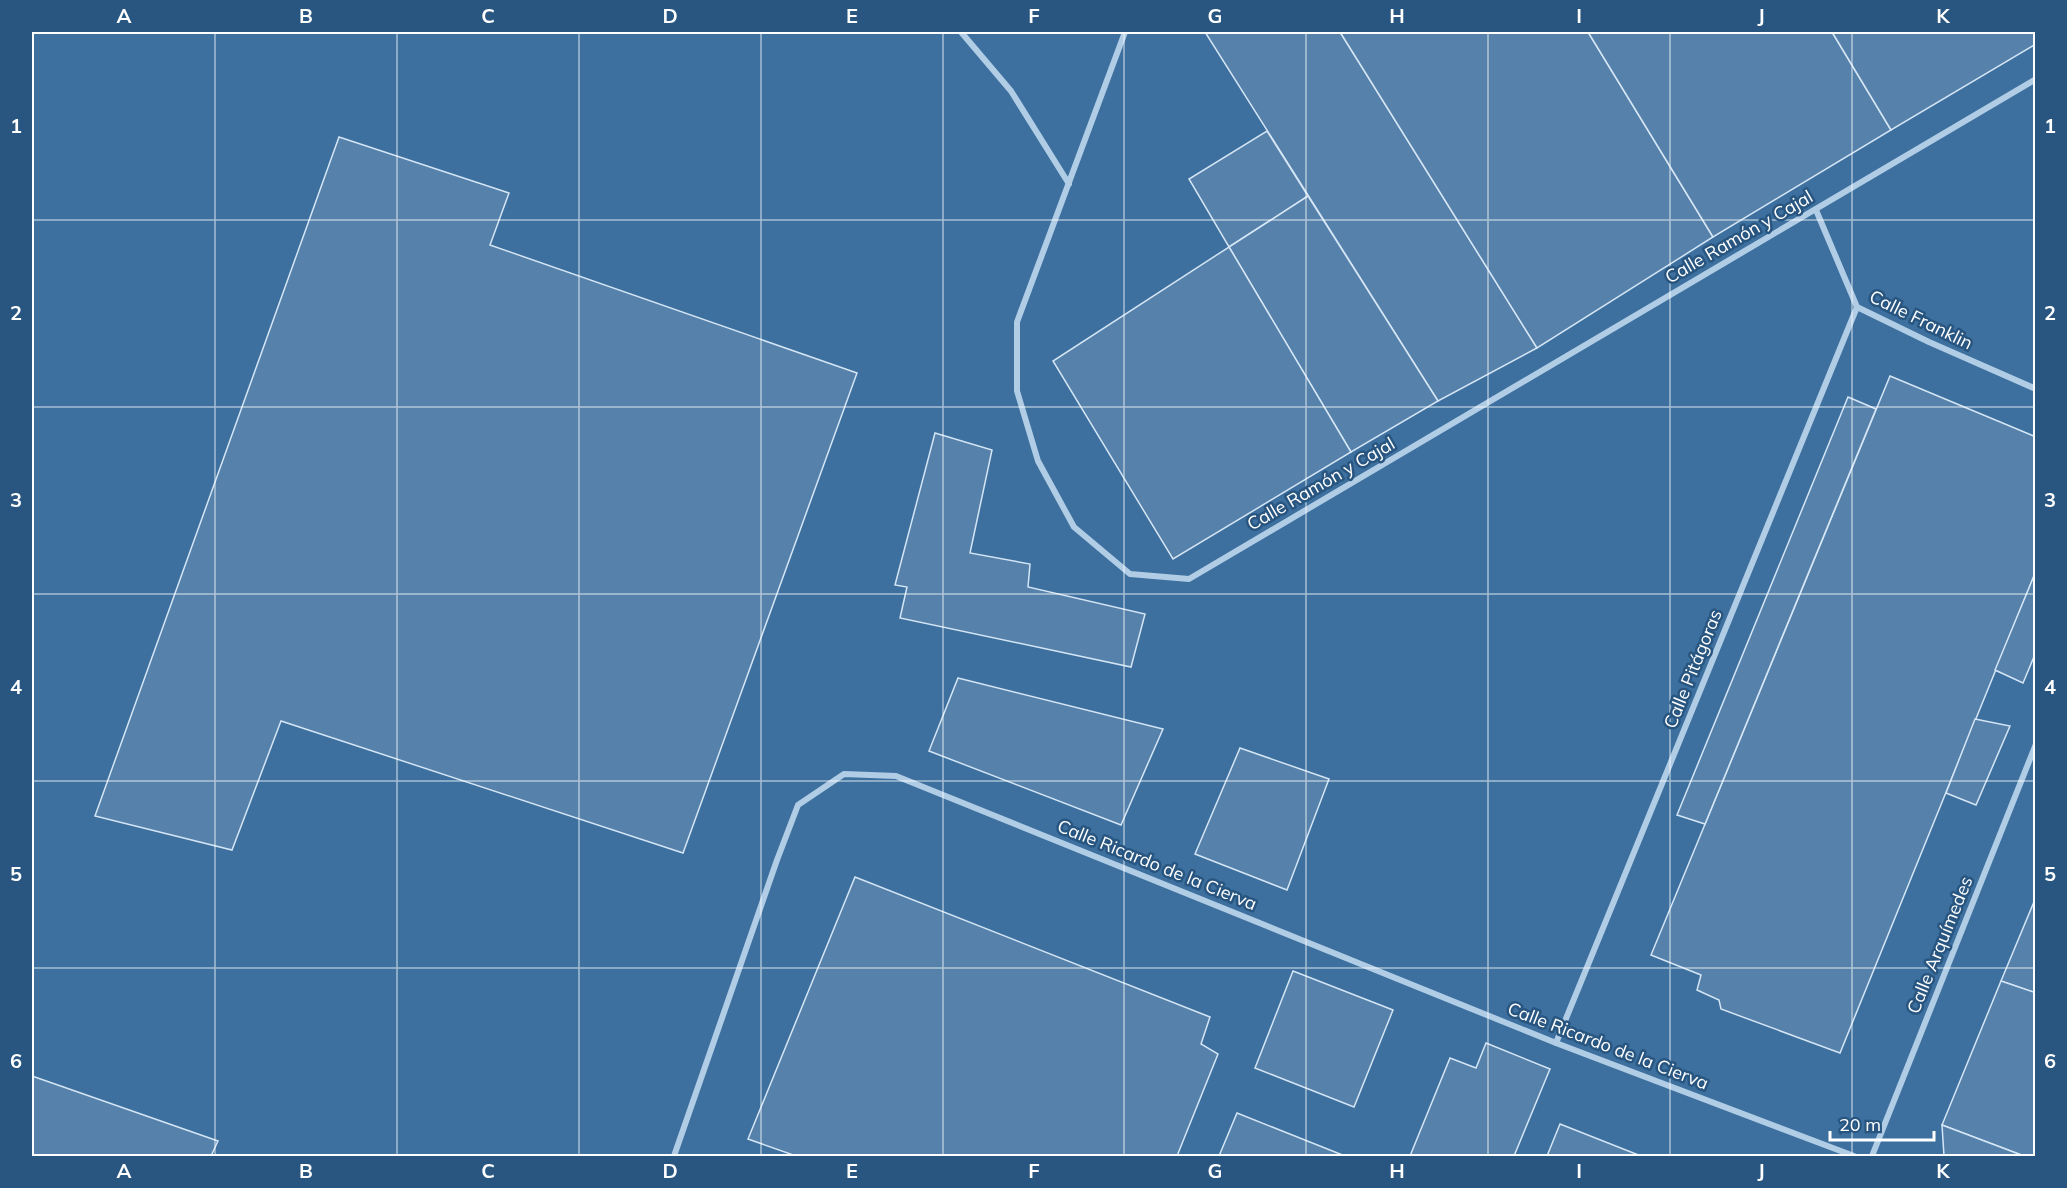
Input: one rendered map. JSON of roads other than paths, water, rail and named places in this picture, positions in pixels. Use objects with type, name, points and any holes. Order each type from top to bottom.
[{"type":"street","points":[[961,32],[1011,91],[1069,184]]},
{"type":"street","name":"Calle Ramón y Cajal","points":[[1125,32],[1017,322],[1017,391],[1038,461],[1074,527],[1130,574],[1189,579],[2036,79]]},
{"type":"street","name":"Calle Franklin","points":[[1816,210],[1857,307],[1929,342],[2036,389]]},
{"type":"street","name":"Calle Pitágoras","points":[[1556,1043],[1857,307]]},
{"type":"street","name":"Calle Arquímedes","points":[[1872,1156],[2036,744]]},
{"type":"street","name":"Calle Ricardo de la Cierva","points":[[674,1156],[798,805],[844,774],[896,776],[1556,1043],[1854,1156]]}]
